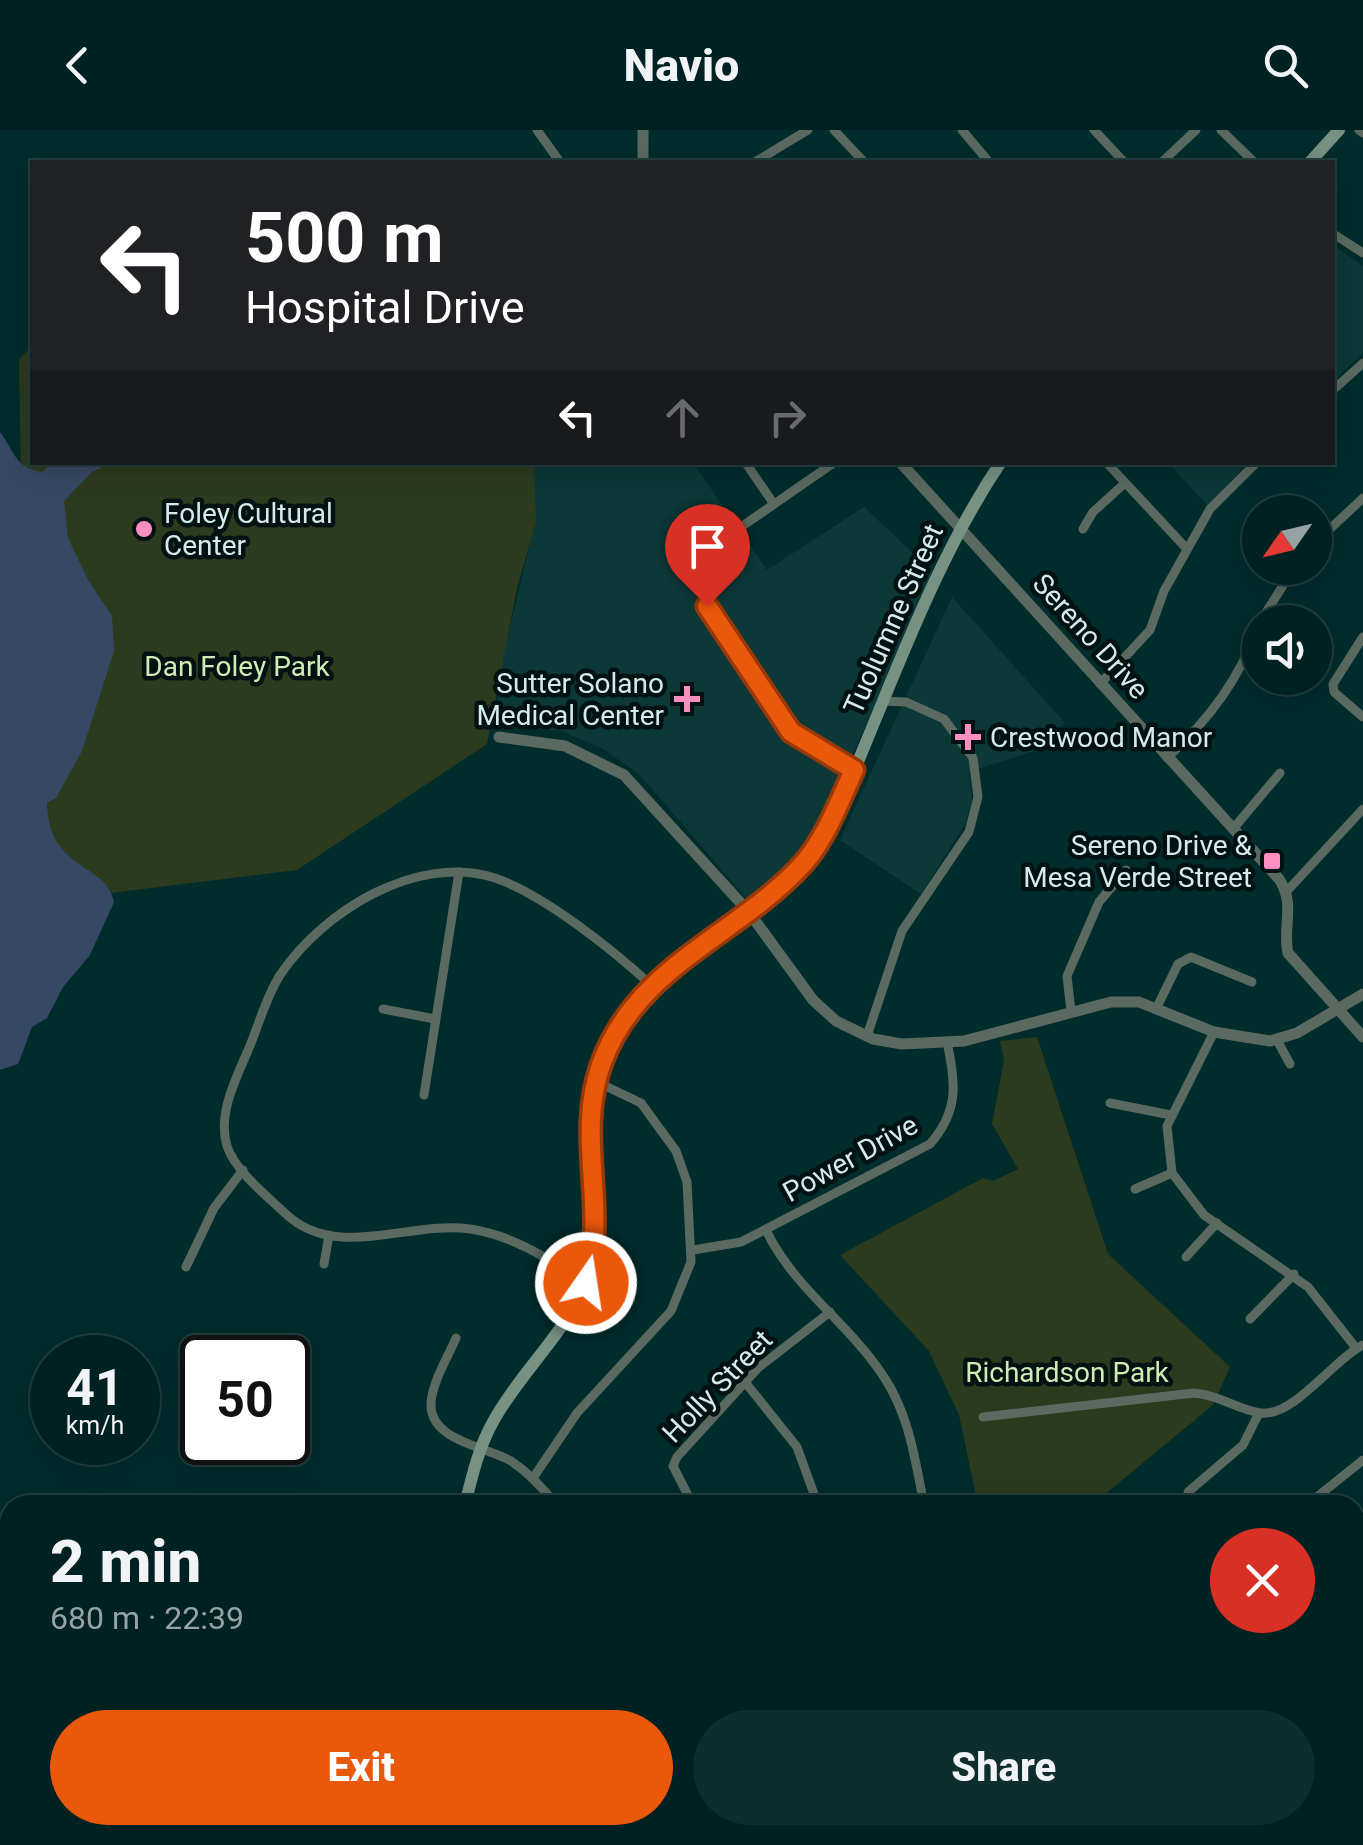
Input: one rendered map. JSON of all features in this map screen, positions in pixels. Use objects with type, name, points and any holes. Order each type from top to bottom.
[{"type":"main road","points":[[1312,160],[1338,130]]},
{"type":"main road","name":"Tuolumne Street","points":[[468,1495],[481,1447],[495,1417],[562,1330],[586,1283],[597,1240],[598,1204],[589,1132],[596,1082],[624,1020],[651,985],[748,911],[806,860],[854,770],[960,530],[999,465]]},
{"type":"street","points":[[537,130],[559,160]]},
{"type":"street","points":[[643,130],[643,160]]},
{"type":"street","points":[[759,160],[808,130]]},
{"type":"street","points":[[834,130],[862,160]]},
{"type":"street","points":[[962,130],[987,160]]},
{"type":"street","points":[[1094,130],[1122,160]]},
{"type":"street","points":[[1164,160],[1196,130]]},
{"type":"street","points":[[1221,130],[1252,160]]},
{"type":"street","points":[[1335,236],[1363,253]]},
{"type":"street","points":[[1335,388],[1363,362]]},
{"type":"street","points":[[747,465],[774,504]]},
{"type":"street","points":[[738,529],[831,465]]},
{"type":"street","name":"Sereno Drive","points":[[903,465],[1287,891]]},
{"type":"street","points":[[1109,465],[1186,548]]},
{"type":"street","points":[[1100,684],[1150,630],[1186,548],[1210,508],[1254,465]]},
{"type":"street","points":[[1083,529],[1092,512],[1125,483]]},
{"type":"street","points":[[1332,527],[1363,498]]},
{"type":"street","points":[[707,606],[791,732],[854,770]]},
{"type":"street","points":[[1363,638],[1333,684],[1334,692],[1363,718]]},
{"type":"street","points":[[1167,758],[1214,711],[1242,666]]},
{"type":"street","points":[[867,1036],[902,930],[970,832],[978,797],[973,758],[944,719],[906,702],[882,702]]},
{"type":"street","points":[[499,736],[565,746],[624,774],[748,911],[813,1000],[836,1021],[867,1036],[902,1044],[947,1042],[1002,1033],[1112,1002],[1156,1007],[1214,1032],[1276,1040],[1297,1033],[1363,994]]},
{"type":"street","points":[[1233,829],[1280,773]]},
{"type":"street","points":[[1363,809],[1287,891],[1288,953],[1363,1037]]},
{"type":"street","points":[[1071,1011],[1067,976],[1099,902],[1126,870]]},
{"type":"street","points":[[586,1283],[506,1237],[468,1228],[329,1236],[289,1217],[228,1149],[224,1132],[229,1098],[278,978],[310,940],[370,896],[400,882],[458,872],[492,878],[522,892],[608,947],[651,985]]},
{"type":"street","points":[[424,1095],[458,872]]},
{"type":"street","points":[[1156,1007],[1178,964],[1192,957],[1252,982]]},
{"type":"street","points":[[383,1010],[435,1019]]},
{"type":"street","points":[[983,1417],[1194,1394],[1227,1398],[1260,1413],[1286,1407],[1360,1347],[1294,1274],[1192,1203],[1172,1173],[1165,1139],[1170,1115],[1214,1032]]},
{"type":"street","points":[[1276,1040],[1290,1064]]},
{"type":"street","name":"Power Drive","points":[[692,1250],[729,1245],[766,1230],[930,1144],[947,1125],[954,1106],[947,1042]]},
{"type":"street","points":[[533,1478],[577,1413],[671,1311],[692,1250],[687,1182],[667,1134],[641,1103],[596,1082]]},
{"type":"street","points":[[1110,1103],[1170,1115]]},
{"type":"street","points":[[186,1267],[214,1208],[243,1170]]},
{"type":"street","points":[[1136,1189],[1172,1173]]},
{"type":"street","points":[[1186,1256],[1217,1223]]},
{"type":"street","points":[[766,1230],[785,1263],[892,1390],[912,1442],[922,1495]]},
{"type":"street","points":[[324,1264],[329,1236]]},
{"type":"street","points":[[1250,1319],[1294,1274]]},
{"type":"street","name":"Holly Street","points":[[688,1495],[673,1466],[768,1358],[830,1312]]},
{"type":"street","points":[[456,1338],[431,1405],[442,1428],[533,1478],[547,1495]]},
{"type":"street","points":[[744,1382],[796,1447],[814,1495]]},
{"type":"street","points":[[1191,1495],[1188,1492],[1242,1445],[1260,1413]]},
{"type":"street","points":[[1319,1495],[1363,1460]]},
{"type":"shaded area","points":[[1335,246],[1363,266],[1363,353],[1335,380]]},
{"type":"shaded area","name":"Sutter Solano Medical Center","points":[[534,465],[694,465],[767,570],[864,507],[935,574],[835,793],[800,855],[746,898],[640,775],[603,749],[562,731],[495,726],[499,673],[535,522]]},
{"type":"shaded area","points":[[1170,465],[1245,465],[1208,506]]},
{"type":"shaded area","name":"Crestwood Manor","points":[[952,597],[1065,723],[1034,751],[969,772],[972,801],[965,824],[921,894],[840,840]]},
{"type":"green space","name":"Dan Foley Park","points":[[30,348],[30,465],[534,465],[536,522],[517,588],[487,744],[297,870],[47,901],[21,479],[19,359]]},
{"type":"green space","name":"Richardson Park","points":[[1037,1037],[1108,1254],[1230,1367],[1213,1405],[1104,1495],[976,1495],[959,1415],[929,1351],[840,1255],[983,1178],[993,1181],[1018,1169],[992,1124],[1004,1060],[1000,1041]]},
{"type":"water","points":[[0,432],[16,458],[33,470],[42,472],[51,465],[107,465],[92,472],[64,501],[68,538],[88,580],[112,616],[114,651],[82,751],[56,798],[47,803],[57,842],[67,855],[101,880],[114,902],[90,955],[63,987],[47,1018],[32,1027],[18,1064],[0,1070]]},
{"type":"place","name":"Foley Cultural Center","points":[[144,529]]},
{"type":"place","name":"Sutter Solano Medical Center","points":[[687,699]]},
{"type":"place","name":"Crestwood Manor","points":[[968,737]]},
{"type":"place","name":"Sereno Drive & Mesa Verde Street","points":[[1272,861]]},
{"type":"route","points":[[586,1283],[597,1240],[598,1204],[589,1132],[601,1063],[624,1020],[651,985],[781,885],[806,860],[854,770],[796,738],[707,606]]}]
